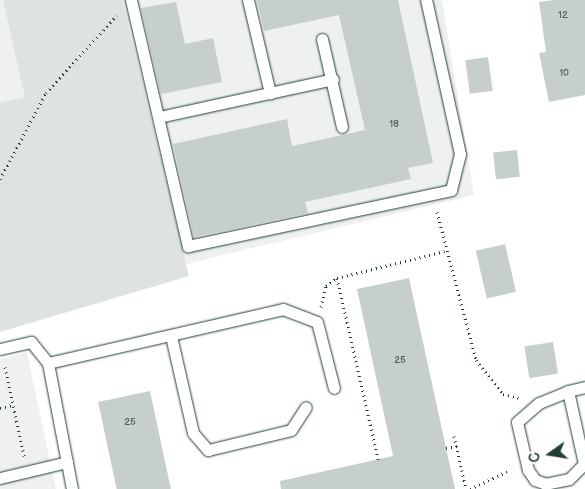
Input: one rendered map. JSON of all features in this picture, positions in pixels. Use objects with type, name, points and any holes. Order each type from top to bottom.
[{"type":"lane","points":[[131,0],[188,246],[451,190],[460,154],[426,0]]},
{"type":"lane","points":[[248,0],[270,93]]},
{"type":"lane","points":[[322,38],[333,79],[342,126]]},
{"type":"lane","points":[[159,117],[333,79]]},
{"type":"lane","points":[[48,363],[283,309],[317,322],[334,388]]},
{"type":"lane","points":[[171,336],[193,433],[208,450],[291,430],[306,406]]},
{"type":"lane","points":[[0,349],[31,342],[48,363],[72,489]]},
{"type":"lane","points":[[568,391],[583,451],[584,464],[578,474],[546,484],[535,480],[524,461],[517,422],[539,403],[568,391],[585,387]]},
{"type":"lane","points":[[0,478],[67,462]]},
{"type":"path","points":[[0,179],[46,93],[131,0]]},
{"type":"path","points":[[433,194],[445,250],[476,360],[503,394],[539,403]]},
{"type":"path","points":[[317,322],[326,286],[337,278],[445,250]]},
{"type":"path","points":[[337,278],[378,459]]},
{"type":"path","points":[[0,349],[28,471]]},
{"type":"path","points":[[0,408],[13,405]]},
{"type":"path","points":[[454,436],[466,489]]},
{"type":"path","points":[[446,448],[457,446]]},
{"type":"path","points":[[470,489],[496,480],[524,461]]},
{"type":"shaded area","points":[[0,0],[442,0],[474,195],[194,262],[0,315]]},
{"type":"shaded area","points":[[3,0],[122,0],[189,276],[0,332],[0,103],[25,97]]},
{"type":"shaded area","points":[[27,353],[56,489],[0,489],[0,359]]},
{"type":"building","points":[[257,0],[398,0],[433,163],[408,168],[411,179],[305,202],[308,213],[194,237],[173,144],[287,119],[292,146],[365,130],[339,15],[264,31]]},
{"type":"building","points":[[585,0],[585,95],[549,102],[539,53],[546,52],[539,2]]},
{"type":"building","points":[[176,2],[185,44],[213,38],[222,82],[161,94],[141,8]]},
{"type":"building","points":[[488,57],[493,91],[470,94],[465,60]]},
{"type":"building","points":[[517,150],[520,177],[496,179],[493,153]]},
{"type":"building","points":[[505,244],[516,292],[487,298],[476,251]]},
{"type":"building","points":[[409,278],[455,489],[281,489],[280,481],[393,456],[357,289]]},
{"type":"building","points":[[553,342],[558,374],[529,378],[524,347]]},
{"type":"building","points":[[150,391],[171,489],[117,489],[98,402]]}]
